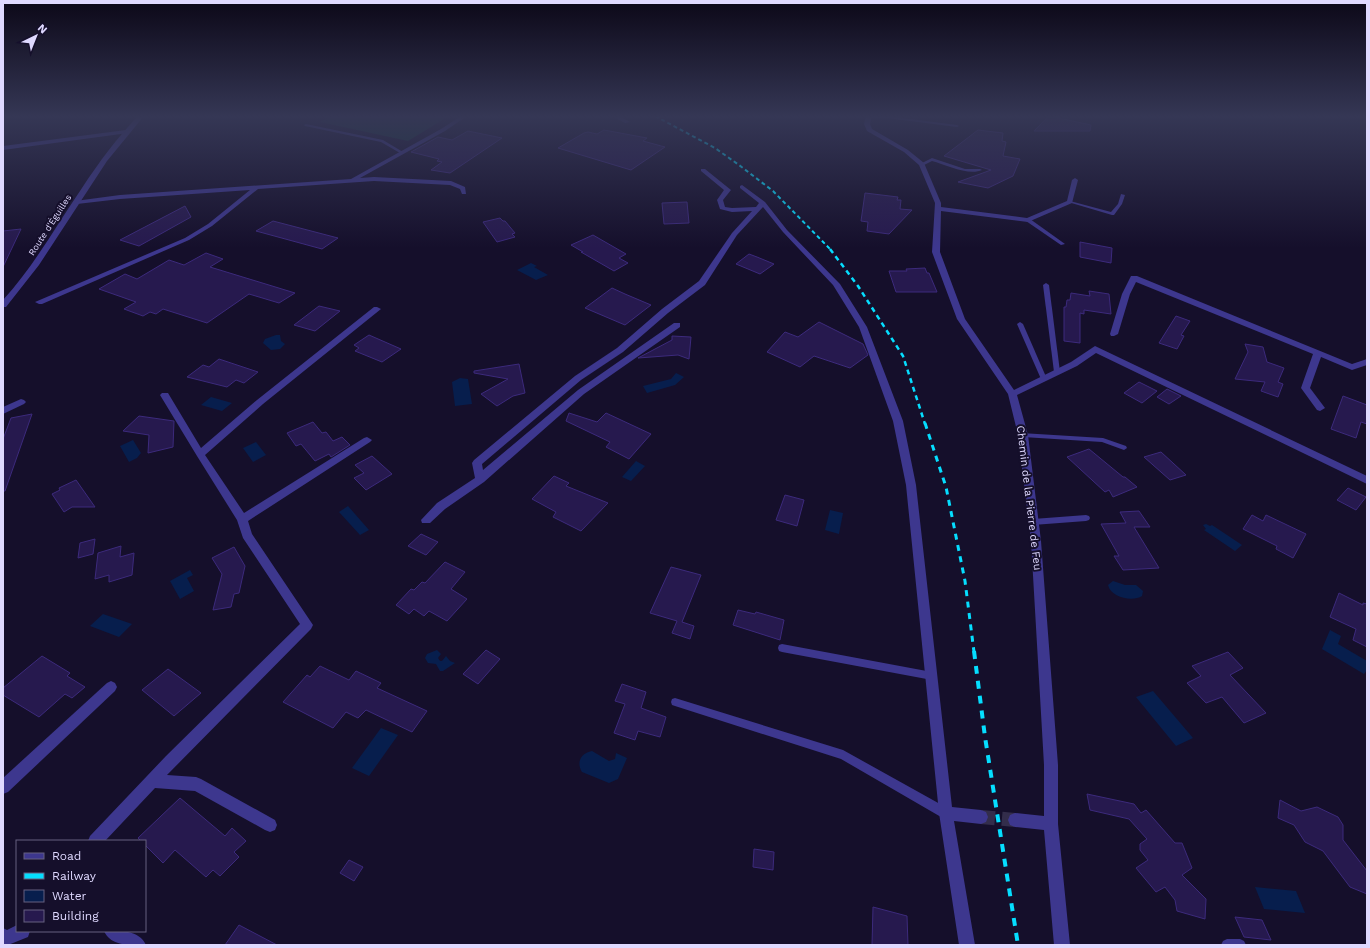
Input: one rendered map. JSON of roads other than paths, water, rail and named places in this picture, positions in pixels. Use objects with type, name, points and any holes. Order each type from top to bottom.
[{"type":"street","name":"Route d'Éguilles","points":[[3,306],[23,285],[104,160]]},
{"type":"street","points":[[350,181],[387,160]]},
{"type":"street","name":"Chemin de la Pierre de Feu","points":[[917,160],[922,164],[938,204],[936,252],[961,319],[1012,394],[1023,435],[1036,541],[1051,765],[1051,824],[1062,945]]},
{"type":"street","points":[[703,170],[728,190],[720,200],[722,208],[732,210],[760,206]]},
{"type":"street","points":[[77,202],[120,197],[374,179],[451,183],[463,188],[464,193]]},
{"type":"street","points":[[938,210],[1028,220],[1070,202],[1075,180]]},
{"type":"street","points":[[742,187],[836,284],[863,327],[898,421],[911,485],[946,813],[967,945]]},
{"type":"street","points":[[40,302],[187,239],[210,226],[256,188]]},
{"type":"street","points":[[480,479],[477,463],[578,378],[620,350],[665,311],[702,283],[734,234],[760,206]]},
{"type":"street","points":[[1114,334],[1126,294],[1134,278],[1352,367],[1367,362]]},
{"type":"street","points":[[200,454],[260,402],[377,309]]},
{"type":"street","points":[[426,520],[441,506],[480,479],[581,392],[677,325]]},
{"type":"street","points":[[1012,394],[1074,364],[1095,348],[1367,480]]},
{"type":"street","points":[[1318,353],[1305,388],[1320,408]]},
{"type":"street","points":[[96,840],[307,624],[247,535],[242,519],[200,454],[165,395]]},
{"type":"street","points":[[3,411],[21,402]]},
{"type":"street","points":[[242,519],[366,440]]},
{"type":"street","points":[[3,787],[111,687]]},
{"type":"street","points":[[152,781],[196,784],[270,825]]},
{"type":"street","points":[[946,813],[981,817]]},
{"type":"street","points":[[1015,820],[1051,824]]},
{"type":"street","points":[[4,938],[16,927]]},
{"type":"street","points":[[4,938],[19,932]]},
{"type":"street","points":[[114,932],[138,945]]},
{"type":"lane","points":[[922,164],[930,160]]},
{"type":"lane","points":[[936,160],[965,170],[980,170]]},
{"type":"lane","points":[[1070,202],[1112,214],[1120,204],[1123,195]]},
{"type":"lane","points":[[1028,220],[1063,244]]},
{"type":"lane","points":[[1046,285],[1057,372]]},
{"type":"lane","points":[[1020,324],[1044,379]]},
{"type":"lane","points":[[1023,435],[1103,440],[1124,448]]},
{"type":"lane","points":[[1033,522],[1086,518]]},
{"type":"lane","points":[[782,648],[932,676]]},
{"type":"lane","points":[[675,702],[843,756],[946,813]]},
{"type":"lane","points":[[1227,945],[1240,945]]},
{"type":"water","points":[[531,263],[537,266],[534,267],[548,275],[536,280],[517,270]]},
{"type":"water","points":[[280,335],[281,341],[285,344],[280,349],[271,350],[263,343],[265,339]]},
{"type":"water","points":[[676,373],[684,377],[675,385],[647,393],[643,386],[671,379]]},
{"type":"water","points":[[460,378],[468,379],[472,404],[455,406],[452,382]]},
{"type":"water","points":[[211,397],[232,403],[222,411],[201,405]]},
{"type":"water","points":[[133,440],[141,453],[137,458],[129,462],[120,446]]},
{"type":"water","points":[[256,442],[266,455],[253,462],[243,448]]},
{"type":"water","points":[[636,461],[645,466],[631,481],[622,477]]},
{"type":"water","points":[[348,506],[369,530],[360,535],[339,512]]},
{"type":"water","points":[[830,510],[843,513],[839,534],[825,530]]},
{"type":"water","points":[[1206,524],[1210,526],[1212,525],[1242,545],[1235,551],[1204,530],[1206,529],[1203,525]]},
{"type":"water","points":[[190,570],[193,575],[187,578],[194,591],[180,599],[170,581]]},
{"type":"water","points":[[1113,581],[1125,585],[1136,585],[1143,591],[1142,596],[1128,599],[1118,596],[1113,593],[1108,585]]},
{"type":"water","points":[[103,614],[132,624],[119,637],[90,626]]},
{"type":"water","points":[[1330,630],[1341,636],[1338,644],[1367,661],[1367,670],[1364,674],[1322,649]]},
{"type":"water","points":[[437,650],[441,654],[438,658],[440,661],[442,661],[446,656],[450,661],[455,663],[443,671],[440,671],[436,664],[428,663],[425,658],[427,654]]},
{"type":"water","points":[[1153,691],[1193,738],[1176,746],[1136,697]]},
{"type":"water","points":[[381,728],[398,735],[369,776],[352,768]]},
{"type":"water","points":[[592,751],[609,761],[615,759],[616,753],[627,758],[618,779],[609,783],[582,772],[579,765],[581,758],[588,752]]},
{"type":"water","points":[[1255,887],[1296,891],[1305,913],[1264,909]]},
{"type":"tunnel","points":[[981,817],[1015,820]]},
{"type":"railway","points":[[732,160],[773,191],[831,250]]},
{"type":"railway","points":[[830,249],[858,286],[903,356],[925,424]]},
{"type":"railway","points":[[925,423],[946,487],[965,581],[974,652]]},
{"type":"railway","points":[[974,651],[985,737],[1018,945]]}]
